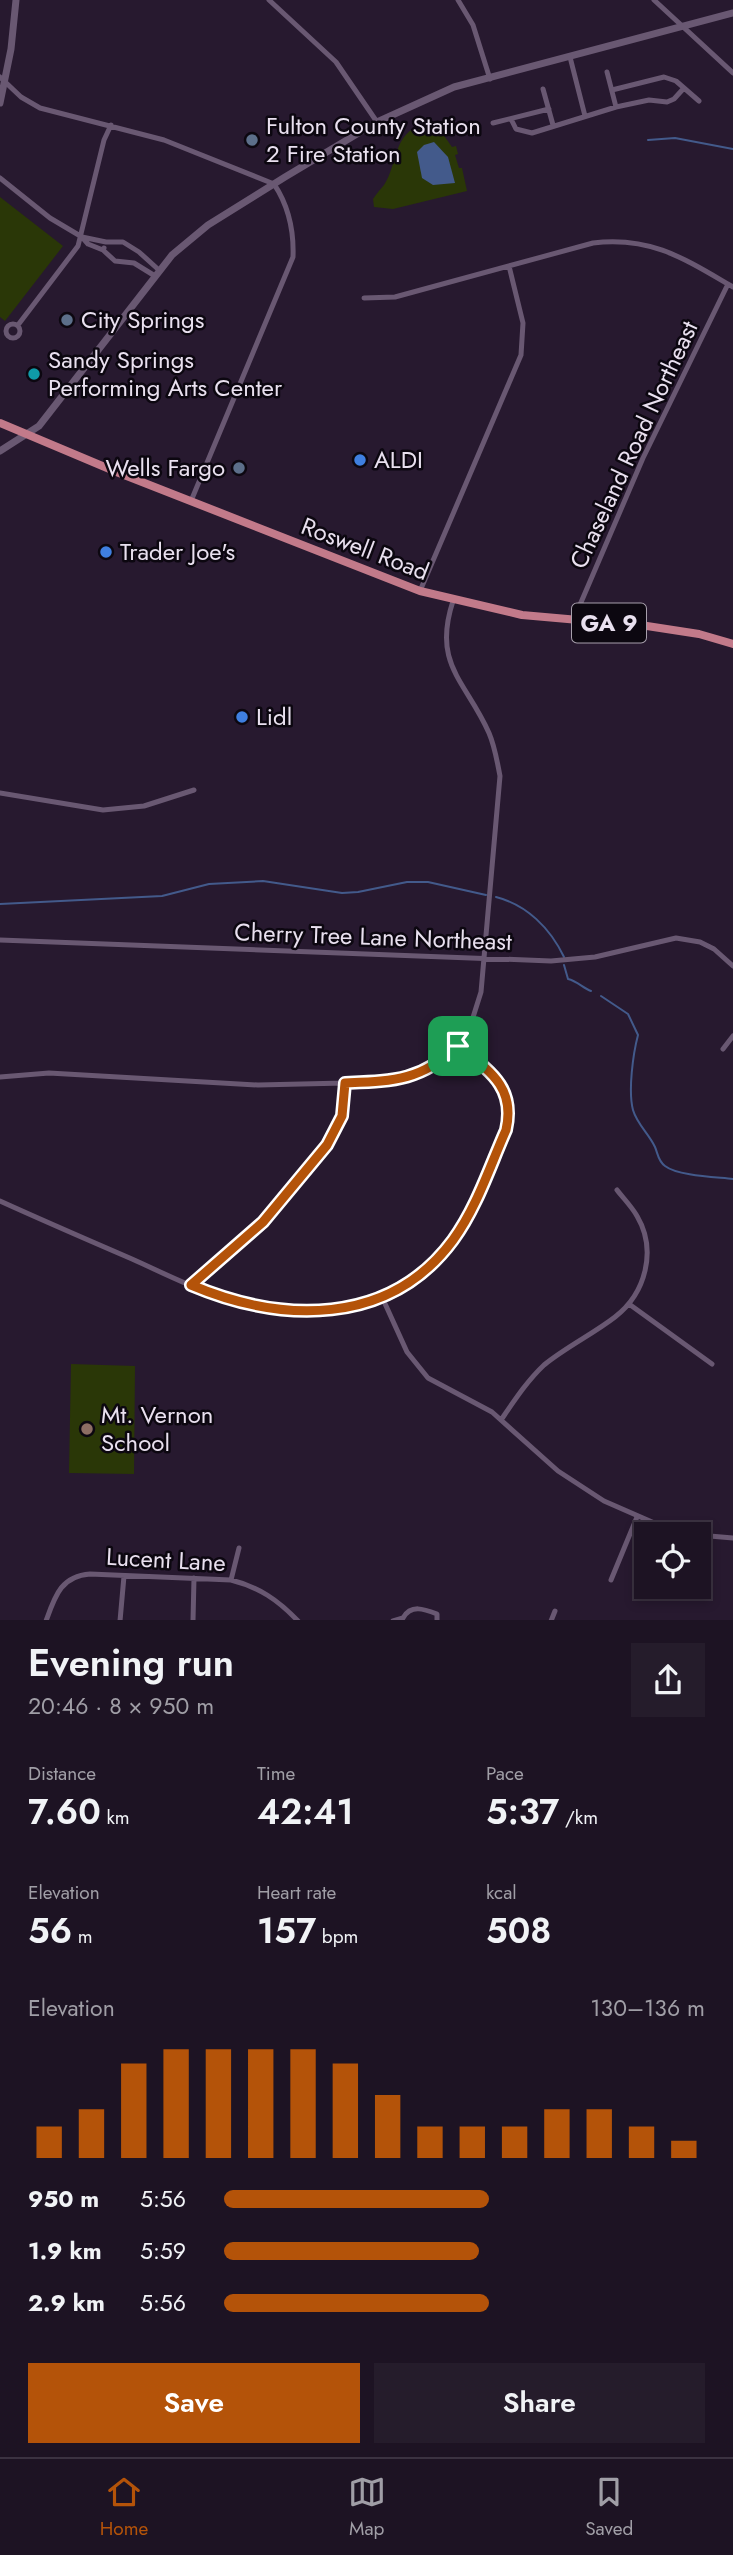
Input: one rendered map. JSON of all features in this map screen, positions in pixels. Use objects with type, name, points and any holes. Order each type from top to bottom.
[{"type":"main road","name":"Roswell Road","points":[[0,423],[420,591],[453,601],[522,615],[647,626],[699,634],[733,644]]},
{"type":"street","points":[[0,103],[16,0]]},
{"type":"street","points":[[269,0],[336,62],[377,122]]},
{"type":"street","points":[[458,0],[473,25],[490,79]]},
{"type":"street","points":[[654,0],[733,73]]},
{"type":"street","points":[[0,451],[27,435],[43,421],[172,256],[199,231],[377,122],[454,87],[733,13]]},
{"type":"street","points":[[570,57],[585,116]]},
{"type":"street","points":[[607,72],[615,107]]},
{"type":"street","points":[[612,90],[664,77],[676,81],[699,101]]},
{"type":"street","points":[[2,79],[20,97],[40,108],[111,125],[200,153],[274,184],[286,208],[293,257],[191,501]]},
{"type":"street","points":[[511,119],[516,129],[532,133],[615,107],[649,100],[667,102],[674,99],[684,88]]},
{"type":"street","points":[[543,89],[553,125]]},
{"type":"street","points":[[494,124],[549,109]]},
{"type":"street","points":[[7,327],[6,333],[14,337],[19,334],[18,325],[64,266],[82,237],[104,140],[111,125]]},
{"type":"street","points":[[0,177],[50,218],[82,237],[88,244],[103,250],[115,261],[134,263],[158,274]]},
{"type":"street","points":[[82,237],[122,242],[139,252],[158,274]]},
{"type":"street","points":[[364,298],[395,297],[593,243],[628,241],[668,251],[731,286]]},
{"type":"street","points":[[103,250],[106,242]]},
{"type":"street","points":[[134,263],[139,252]]},
{"type":"street","points":[[420,591],[521,355],[523,323],[509,266]]},
{"type":"street","name":"Chaseland Road Northeast","points":[[573,621],[643,458],[731,286]]},
{"type":"street","points":[[0,322],[7,327]]},
{"type":"street","points":[[7,327],[11,324],[18,325]]},
{"type":"street","points":[[0,1077],[49,1073],[258,1085],[390,1082],[411,1077],[435,1065],[458,1046],[469,1030],[477,1010],[485,958],[500,776],[489,734],[457,680],[449,661],[446,627],[453,601]]},
{"type":"street","points":[[0,793],[103,810],[144,806],[194,790]]},
{"type":"street","name":"Cherry Tree Lane Northeast","points":[[0,940],[574,960],[676,938],[700,942],[714,949],[733,966]]},
{"type":"street","points":[[723,1049],[733,1036]]},
{"type":"street","points":[[0,1201],[191,1285],[232,1300],[298,1311],[341,1309],[382,1297],[420,1273],[452,1241],[469,1213],[506,1130],[509,1107],[502,1086],[491,1072],[458,1046]]},
{"type":"street","points":[[191,1285],[263,1222],[327,1145],[342,1116],[345,1083]]},
{"type":"street","points":[[501,1420],[542,1367],[616,1316],[629,1304],[644,1277],[647,1246],[638,1218],[617,1191]]},
{"type":"street","points":[[382,1297],[407,1352],[420,1370],[437,1384],[481,1405],[573,1481],[604,1502],[650,1522]]},
{"type":"street","points":[[629,1304],[712,1364]]},
{"type":"street","points":[[611,1580],[637,1517]]},
{"type":"street","points":[[711,1536],[733,1538]]},
{"type":"street","points":[[231,1580],[239,1548]]},
{"type":"street","name":"Lucent Lane","points":[[46,1620],[60,1590],[71,1578],[90,1574],[231,1580],[253,1586],[268,1594],[298,1620]]},
{"type":"street","points":[[120,1620],[124,1576]]},
{"type":"street","points":[[193,1620],[194,1578]]},
{"type":"street","points":[[393,1620],[404,1619],[407,1612],[414,1608],[437,1614],[437,1620]]},
{"type":"street","points":[[551,1620],[555,1611]]},
{"type":"green space","points":[[423,125],[440,130],[452,147],[456,146],[458,154],[455,155],[459,168],[462,168],[467,191],[393,209],[374,207],[373,199],[388,177],[401,142],[406,134]]},
{"type":"green space","points":[[0,197],[63,246],[5,321],[0,317]]},
{"type":"green space","points":[[71,1364],[135,1366],[134,1474],[69,1473]]},
{"type":"water","points":[[434,142],[448,157],[455,183],[433,185],[422,178],[417,152],[424,145]]},
{"type":"waterway","points":[[648,140],[675,138],[733,149]]},
{"type":"waterway","points":[[0,904],[162,896],[209,884],[263,881],[342,893],[407,882],[428,882],[486,895]]},
{"type":"waterway","points":[[496,897],[518,906],[536,919],[545,927],[564,957]]},
{"type":"waterway","points":[[564,965],[568,979],[591,991]]},
{"type":"waterway","points":[[601,996],[628,1014],[638,1035],[632,1073],[633,1110],[661,1162],[679,1172],[733,1179]]},
{"type":"place","name":"Fulton County Station 2 Fire Station","points":[[252,140]]},
{"type":"place","name":"City Springs","points":[[67,320]]},
{"type":"place","name":"Sandy Springs Performing Arts Center","points":[[34,374]]},
{"type":"place","name":"ALDI","points":[[360,460]]},
{"type":"place","name":"Wells Fargo","points":[[239,468]]},
{"type":"place","name":"Trader Joe's","points":[[106,552]]},
{"type":"place","name":"Lidl","points":[[242,717]]},
{"type":"place","name":"Mt. Vernon School","points":[[87,1429]]},
{"type":"route","points":[[458,1046],[491,1072],[502,1086],[509,1107],[509,1119],[469,1213],[452,1241],[436,1259],[420,1273],[382,1297],[341,1309],[319,1312],[279,1309],[232,1300],[191,1285],[263,1222],[327,1145],[342,1116],[345,1083],[390,1082],[411,1077],[435,1065],[458,1046]]}]
